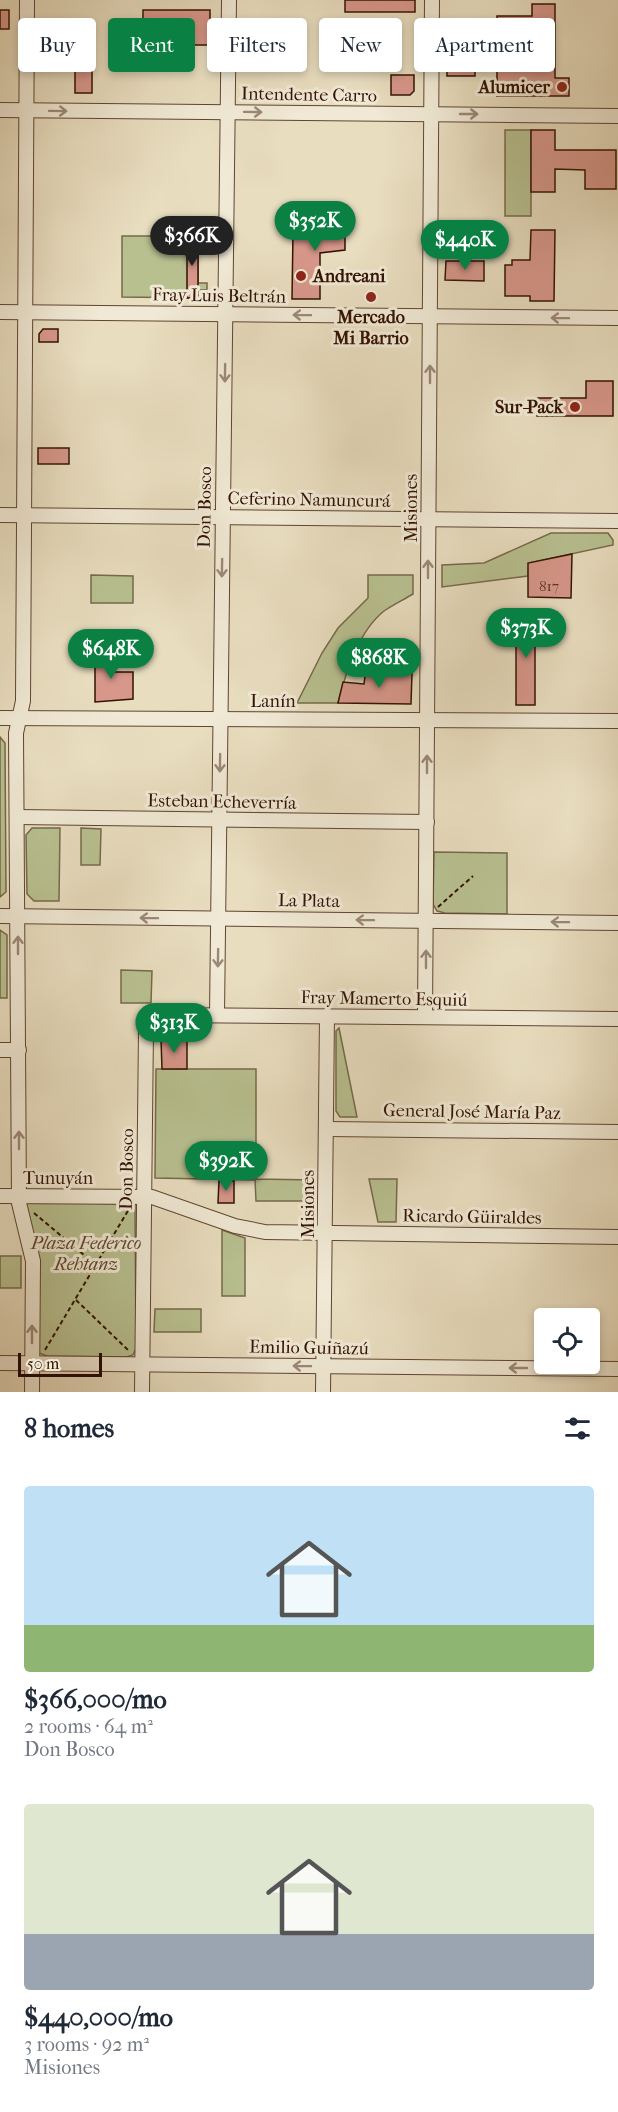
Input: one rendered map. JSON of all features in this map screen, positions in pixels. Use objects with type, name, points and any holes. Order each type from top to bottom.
[{"type":"street","points":[[27,0],[22,701],[16,733],[19,1196],[33,1262],[32,1392]]},
{"type":"street","name":"Don Bosco","points":[[217,1015],[230,0]]},
{"type":"street","name":"Misiones","points":[[425,1017],[432,0]]},
{"type":"street","name":"Intendente Carro","points":[[0,110],[618,116]]},
{"type":"street","name":"Fray Luis Beltrán","points":[[0,312],[618,318]]},
{"type":"street","name":"Ceferino Namuncurá","points":[[0,515],[618,521]]},
{"type":"street","name":"Lanín","points":[[0,718],[618,721]]},
{"type":"street","name":"Esteban Echeverría","points":[[17,817],[427,822]]},
{"type":"street","name":"La Plata","points":[[0,916],[618,923]]},
{"type":"street","name":"Fray Mamerto Esquiú","points":[[150,1019],[162,1015],[618,1019]]},
{"type":"street","name":"Misiones","points":[[323,1392],[327,1016]]},
{"type":"street","name":"Don Bosco","points":[[142,1392],[146,1030],[150,1019]]},
{"type":"street","points":[[0,1050],[19,1050]]},
{"type":"street","name":"General José María Paz","points":[[326,1129],[618,1132]]},
{"type":"street","name":"Tunuyán","points":[[0,1196],[144,1196],[169,1200],[255,1231],[326,1233]]},
{"type":"street","name":"Ricardo Güiraldes","points":[[326,1233],[618,1238]]},
{"type":"street","name":"Emilio Guiñazú","points":[[0,1363],[618,1369]]},
{"type":"path","points":[[438,907],[473,876]]},
{"type":"path","points":[[29,1209],[96,1265]]},
{"type":"path","points":[[45,1350],[129,1209]]},
{"type":"path","points":[[75,1299],[128,1350]]},
{"type":"path","points":[[125,1353],[132,1347]]},
{"type":"green space","points":[[505,130],[531,130],[531,216],[505,216]]},
{"type":"green space","points":[[122,236],[198,236],[198,283],[207,283],[207,290],[198,290],[198,298],[122,297]]},
{"type":"green space","points":[[551,533],[608,533],[613,540],[613,545],[529,563],[528,576],[442,587],[442,565],[484,563]]},
{"type":"green space","points":[[91,575],[133,576],[133,603],[91,603]]},
{"type":"green space","points":[[368,575],[413,575],[413,594],[384,611],[367,630],[354,653],[338,703],[297,703],[322,653],[338,628],[368,598]]},
{"type":"green space","points":[[0,737],[5,743],[6,892],[0,897]]},
{"type":"green space","points":[[32,828],[60,828],[59,901],[34,901],[27,894],[26,835]]},
{"type":"green space","points":[[81,828],[101,829],[100,865],[81,865]]},
{"type":"green space","points":[[434,852],[507,853],[507,914],[437,911],[433,904]]},
{"type":"green space","points":[[0,930],[7,935],[7,998],[0,998]]},
{"type":"green space","points":[[121,970],[152,971],[151,1003],[121,1003]]},
{"type":"green space","points":[[339,1028],[357,1117],[340,1117],[336,1111],[336,1031]]},
{"type":"green space","points":[[156,1069],[256,1069],[256,1179],[315,1180],[314,1201],[256,1201],[255,1180],[155,1178]]},
{"type":"green space","points":[[369,1179],[397,1179],[396,1222],[378,1222]]},
{"type":"green space","name":"Plaza Federico Rehtanz","points":[[26,1202],[135,1204],[136,1348],[133,1355],[126,1357],[47,1356],[39,1353]]},
{"type":"green space","points":[[222,1230],[245,1238],[245,1296],[222,1296]]},
{"type":"green space","points":[[0,1256],[21,1256],[21,1288],[0,1288]]},
{"type":"green space","points":[[155,1309],[201,1309],[201,1332],[154,1332]]},
{"type":"building","points":[[345,0],[415,0],[415,12],[345,12]]},
{"type":"building","points":[[532,4],[555,4],[555,18],[497,18],[497,16],[532,16]]},
{"type":"building","points":[[0,10],[9,10],[9,29],[0,29]]},
{"type":"building","points":[[143,10],[210,10],[210,18],[207,18],[207,45],[195,45],[195,18],[143,18]]},
{"type":"building","points":[[75,72],[92,72],[92,93],[75,93]]},
{"type":"building","points":[[447,72],[475,72],[475,76],[447,76]]},
{"type":"building","points":[[497,72],[555,72],[555,78],[569,78],[569,96],[497,96]]},
{"type":"building","points":[[391,75],[414,75],[414,91],[410,95],[391,95]]},
{"type":"building","points":[[531,130],[555,130],[555,150],[616,150],[616,189],[585,189],[585,170],[555,169],[555,192],[531,192]]},
{"type":"building","points":[[309,214],[345,214],[345,250],[320,253],[320,299],[292,299],[293,232],[309,232]]},
{"type":"building","points":[[531,230],[555,230],[554,301],[530,301],[530,296],[505,296],[505,265],[512,265],[512,260],[530,260]]},
{"type":"building","points":[[187,236],[198,236],[198,298],[187,298]]},
{"type":"building","points":[[446,261],[484,261],[484,281],[445,280]]},
{"type":"building","points":[[43,329],[58,329],[58,342],[39,342],[39,334]]},
{"type":"building","name":"Sur-Pack","points":[[586,381],[613,381],[613,416],[537,416],[537,398],[586,398]]},
{"type":"building","points":[[38,448],[69,448],[69,464],[38,464]]},
{"type":"building","points":[[572,554],[571,598],[528,597],[528,563]]},
{"type":"building","points":[[516,614],[535,614],[535,705],[516,705]]},
{"type":"building","points":[[98,646],[110,646],[110,672],[133,672],[133,699],[95,702],[95,654],[98,654]]},
{"type":"building","points":[[366,668],[412,673],[411,704],[338,703],[343,682],[364,684]]},
{"type":"building","points":[[161,1039],[187,1039],[187,1069],[162,1069]]},
{"type":"building","points":[[219,1181],[234,1181],[234,1203],[218,1203]]},
{"type":"place","name":"Alumicer","points":[[562,87]]},
{"type":"place","name":"Andreani","points":[[301,276]]},
{"type":"place","name":"Mercado Mi Barrio","points":[[371,297]]},
{"type":"place","name":"Sur-Pack","points":[[575,407]]}]
